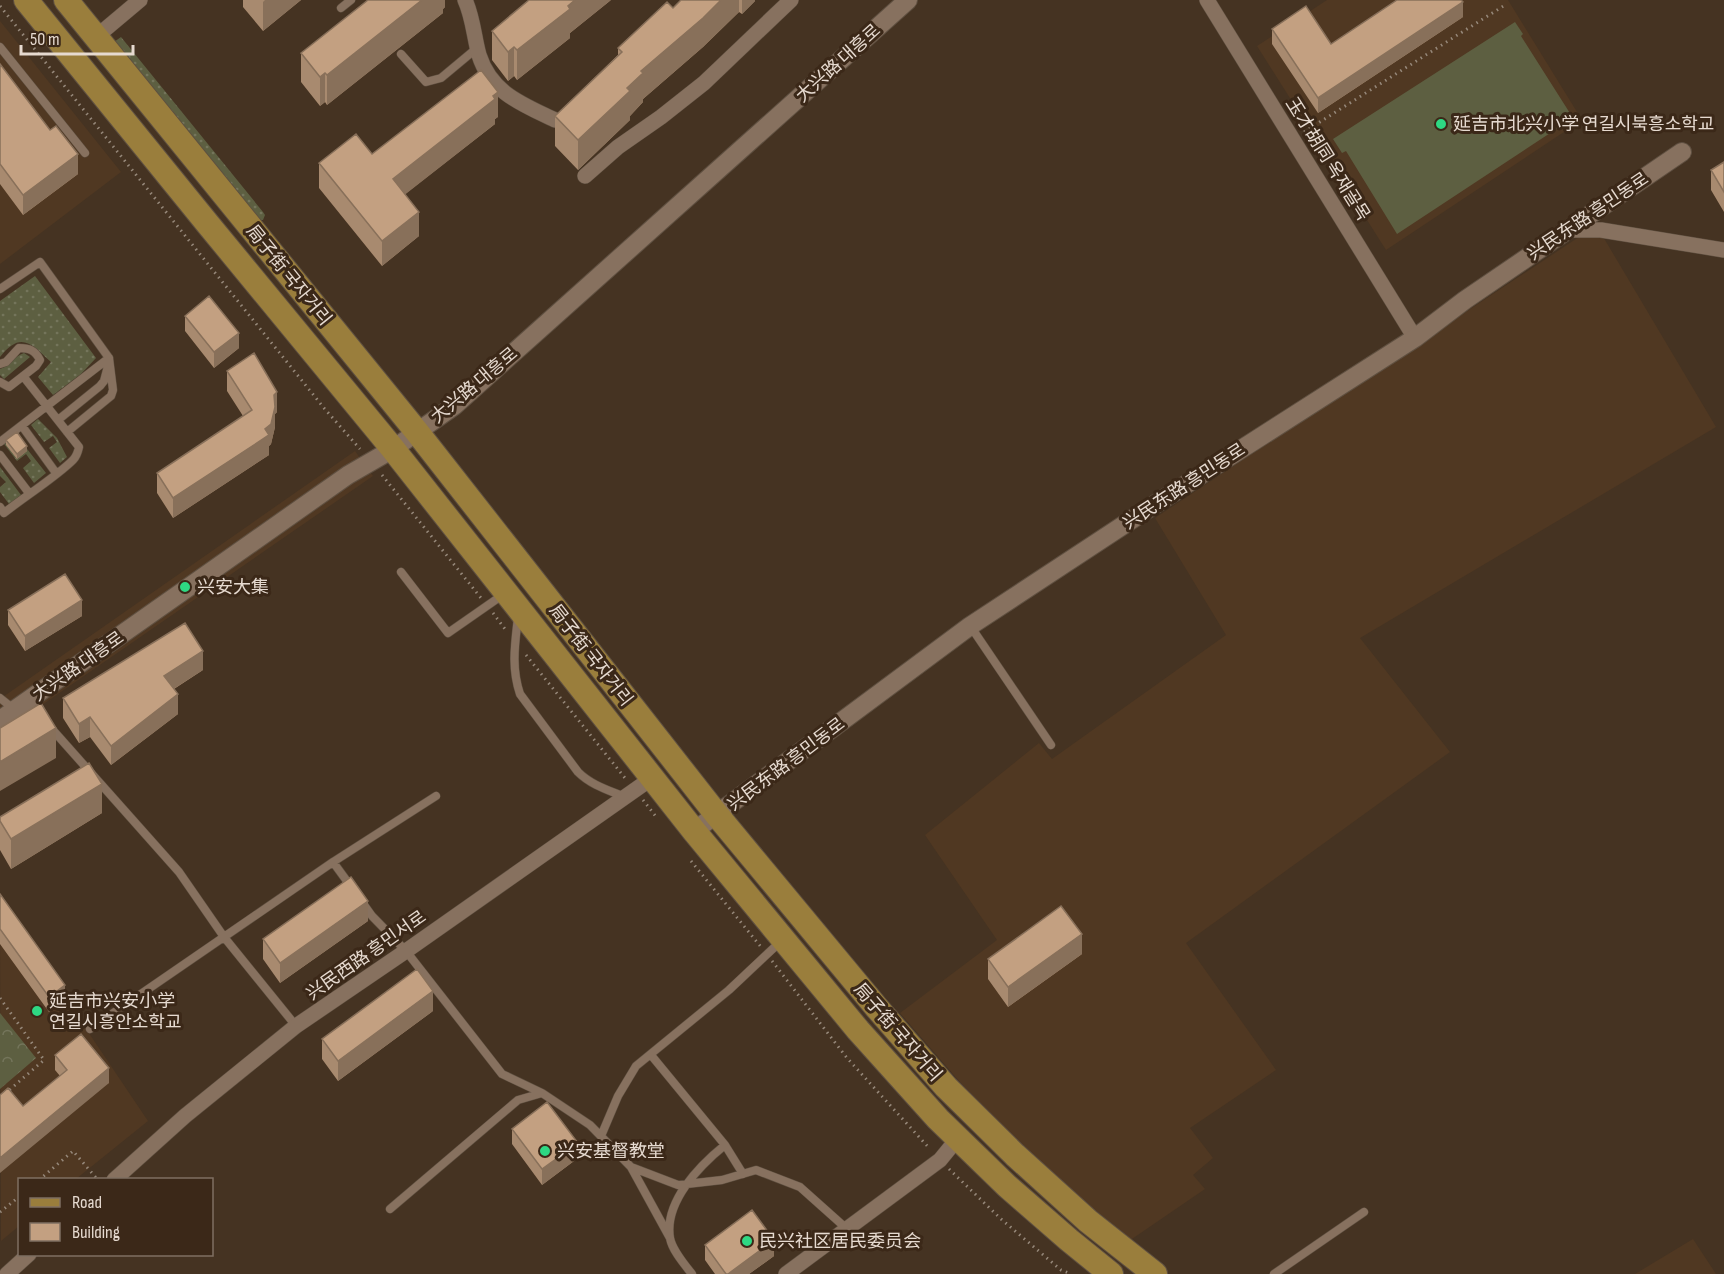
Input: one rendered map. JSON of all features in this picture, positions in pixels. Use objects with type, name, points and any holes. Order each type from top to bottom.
[{"type":"main road","name":"局子街 국자거리","points":[[26,0],[393,449],[694,831],[858,1030],[958,1138],[1007,1186],[1111,1274]]},
{"type":"main road","name":"局子街 국자거리","points":[[66,0],[417,432],[717,815],[877,1008],[946,1087],[1015,1155],[1088,1221],[1155,1274]]},
{"type":"street","points":[[96,37],[140,0]]},
{"type":"street","points":[[465,0],[481,48],[482,64],[491,79],[503,93],[558,118]]},
{"type":"street","points":[[585,176],[618,147],[704,83],[791,0]]},
{"type":"street","name":"玉才胡同 옥재골목","points":[[1208,0],[1415,338]]},
{"type":"street","name":"大兴路 대흥로","points":[[20,711],[348,475],[393,449],[454,406],[906,1]]},
{"type":"street","name":"兴民东路 흥민동로","points":[[694,831],[970,626],[1415,338],[1465,300],[1682,152]]},
{"type":"street","points":[[1570,230],[1601,230],[1724,250]]},
{"type":"street","name":"兴民西路 흥민서로","points":[[115,1178],[185,1116],[296,1026],[652,778]]},
{"type":"street","points":[[786,1274],[940,1160],[958,1138]]},
{"type":"street","points":[[7,1274],[27,1256]]},
{"type":"lane","points":[[341,8],[351,0]]},
{"type":"lane","points":[[0,47],[85,153]]},
{"type":"lane","points":[[401,54],[426,82],[441,78],[481,48]]},
{"type":"lane","points":[[0,289],[40,262],[110,358],[113,390],[111,396],[67,432]]},
{"type":"lane","points":[[0,364],[6,362],[19,348],[28,348],[36,352],[40,360],[36,366],[9,387],[0,382]]},
{"type":"lane","points":[[0,442],[110,358]]},
{"type":"lane","points":[[58,420],[104,381],[110,358]]},
{"type":"lane","points":[[0,507],[4,513],[77,454],[79,447],[23,376]]},
{"type":"lane","points":[[22,426],[56,472]]},
{"type":"lane","points":[[0,455],[29,493]]},
{"type":"lane","points":[[401,572],[448,633],[513,601],[513,663],[520,694],[586,780],[625,797]]},
{"type":"lane","points":[[970,626],[1051,745]]},
{"type":"lane","points":[[0,698],[20,711]]},
{"type":"lane","points":[[44,719],[179,872],[224,937],[296,1026]]},
{"type":"lane","points":[[90,1029],[333,862],[436,796]]},
{"type":"lane","points":[[333,862],[372,916],[406,951],[502,1074],[542,1093],[590,1125],[631,1167],[683,1263],[692,1274]]},
{"type":"lane","points":[[601,1136],[618,1096],[636,1066],[729,990],[783,939]]},
{"type":"lane","points":[[651,1055],[725,1145],[743,1174]]},
{"type":"lane","points":[[390,1209],[518,1100],[542,1093]]},
{"type":"lane","points":[[670,1239],[670,1216],[687,1184],[706,1160],[725,1145]]},
{"type":"lane","points":[[631,1167],[678,1185],[722,1180],[756,1170],[800,1187],[847,1229]]},
{"type":"lane","points":[[1274,1274],[1364,1212]]},
{"type":"path","points":[[1293,139],[1505,5]]},
{"type":"path","points":[[0,998],[44,1060],[0,1098]]},
{"type":"path","points":[[40,1178],[73,1151],[97,1178]]},
{"type":"path","points":[[0,1212],[18,1198]]},
{"type":"shaded area","name":"延吉市北兴小学 연길시북흥소학교","points":[[1327,0],[1508,0],[1582,120],[1386,250],[1257,46]]},
{"type":"shaded area","points":[[0,21],[121,172],[0,264]]},
{"type":"shaded area","points":[[1594,227],[1605,240],[1716,427],[1360,638],[1450,752],[1186,943],[1276,1070],[1190,1128],[1213,1158],[1193,1175],[1205,1189],[1129,1241],[1023,1147],[979,1104],[900,1013],[997,940],[925,835],[1039,743],[1052,759],[1226,635],[1155,518]]},
{"type":"shaded area","name":"兴安大集","points":[[355,451],[373,476],[0,734],[0,699]]},
{"type":"shaded area","name":"延吉市兴安小学 연길시흥안소학교","points":[[0,901],[148,1121],[77,1178],[18,1178],[18,1227],[1,1241]]},
{"type":"shaded area","points":[[1693,1239],[1716,1274],[1635,1274]]},
{"type":"green space","points":[[1515,22],[1523,34],[1521,36],[1573,118],[1397,234],[1346,151],[1342,153],[1333,139]]},
{"type":"green space","points":[[121,37],[263,212],[265,215],[263,220],[260,220],[114,42]]},
{"type":"green space","points":[[35,276],[96,358],[81,374],[53,395],[38,377],[51,362],[31,345],[20,342],[14,344],[0,357],[0,301]]},
{"type":"green space","points":[[24,353],[30,357],[4,379],[0,375],[0,369]]},
{"type":"green space","points":[[38,419],[57,438],[67,457],[60,463],[49,448],[57,442],[53,436],[44,442],[31,425]]},
{"type":"green space","points":[[16,435],[46,473],[34,483],[23,468],[31,461],[26,454],[17,461],[4,444]]},
{"type":"green space","points":[[0,467],[21,495],[9,504],[0,492],[0,487],[6,482],[0,476]]},
{"type":"green space","points":[[0,1013],[36,1058],[0,1089]]},
{"type":"building","points":[[368,0],[422,0],[327,75],[325,73],[320,77],[301,53]]},
{"type":"building","points":[[529,0],[575,0],[568,6],[570,9],[517,50],[514,47],[508,52],[492,31]]},
{"type":"building","points":[[681,0],[721,0],[641,71],[643,73],[627,88],[630,91],[578,140],[555,116],[622,52],[618,48],[667,2],[673,8]]},
{"type":"building","points":[[1397,0],[1461,0],[1463,2],[1318,98],[1272,29],[1306,6],[1331,44]]},
{"type":"building","points":[[0,64],[50,130],[56,126],[78,154],[23,195],[0,164]]},
{"type":"building","points":[[481,70],[498,92],[493,96],[495,99],[393,179],[419,212],[382,241],[319,163],[356,134],[372,154]]},
{"type":"building","points":[[1724,162],[1724,192],[1711,170]]},
{"type":"building","points":[[209,296],[239,333],[214,352],[185,316]]},
{"type":"building","points":[[254,353],[277,392],[274,395],[275,407],[271,424],[265,429],[269,435],[173,498],[157,473],[252,410],[227,371]]},
{"type":"building","points":[[17,432],[27,446],[17,454],[6,440]]},
{"type":"building","points":[[65,574],[82,600],[25,636],[8,610]]},
{"type":"building","points":[[185,623],[203,651],[164,676],[178,694],[111,746],[90,717],[79,724],[63,698]]},
{"type":"building","points":[[41,703],[56,728],[0,762],[0,728]]},
{"type":"building","points":[[89,763],[102,784],[11,839],[0,817]]},
{"type":"building","points":[[351,877],[368,901],[280,963],[263,939]]},
{"type":"building","points":[[0,894],[65,985],[49,997],[0,929]]},
{"type":"building","points":[[1061,906],[1082,934],[1008,987],[988,959]]},
{"type":"building","points":[[417,969],[433,991],[338,1061],[322,1039]]},
{"type":"building","points":[[81,1034],[109,1068],[0,1158],[0,1095],[8,1088],[23,1106],[67,1070],[55,1055]]},
{"type":"building","points":[[547,1102],[578,1143],[542,1169],[512,1129]]},
{"type":"building","points":[[752,1210],[774,1240],[726,1274],[705,1245]]},
{"type":"place","name":"延吉市北兴小学 연길시북흥소학교","points":[[1441,124]]},
{"type":"place","name":"兴安大集","points":[[185,587]]},
{"type":"place","name":"延吉市兴安小学 연길시흥안소학교","points":[[37,1011]]},
{"type":"place","name":"兴安基督教堂","points":[[545,1151]]},
{"type":"place","name":"民兴社区居民委员会","points":[[747,1241]]}]
